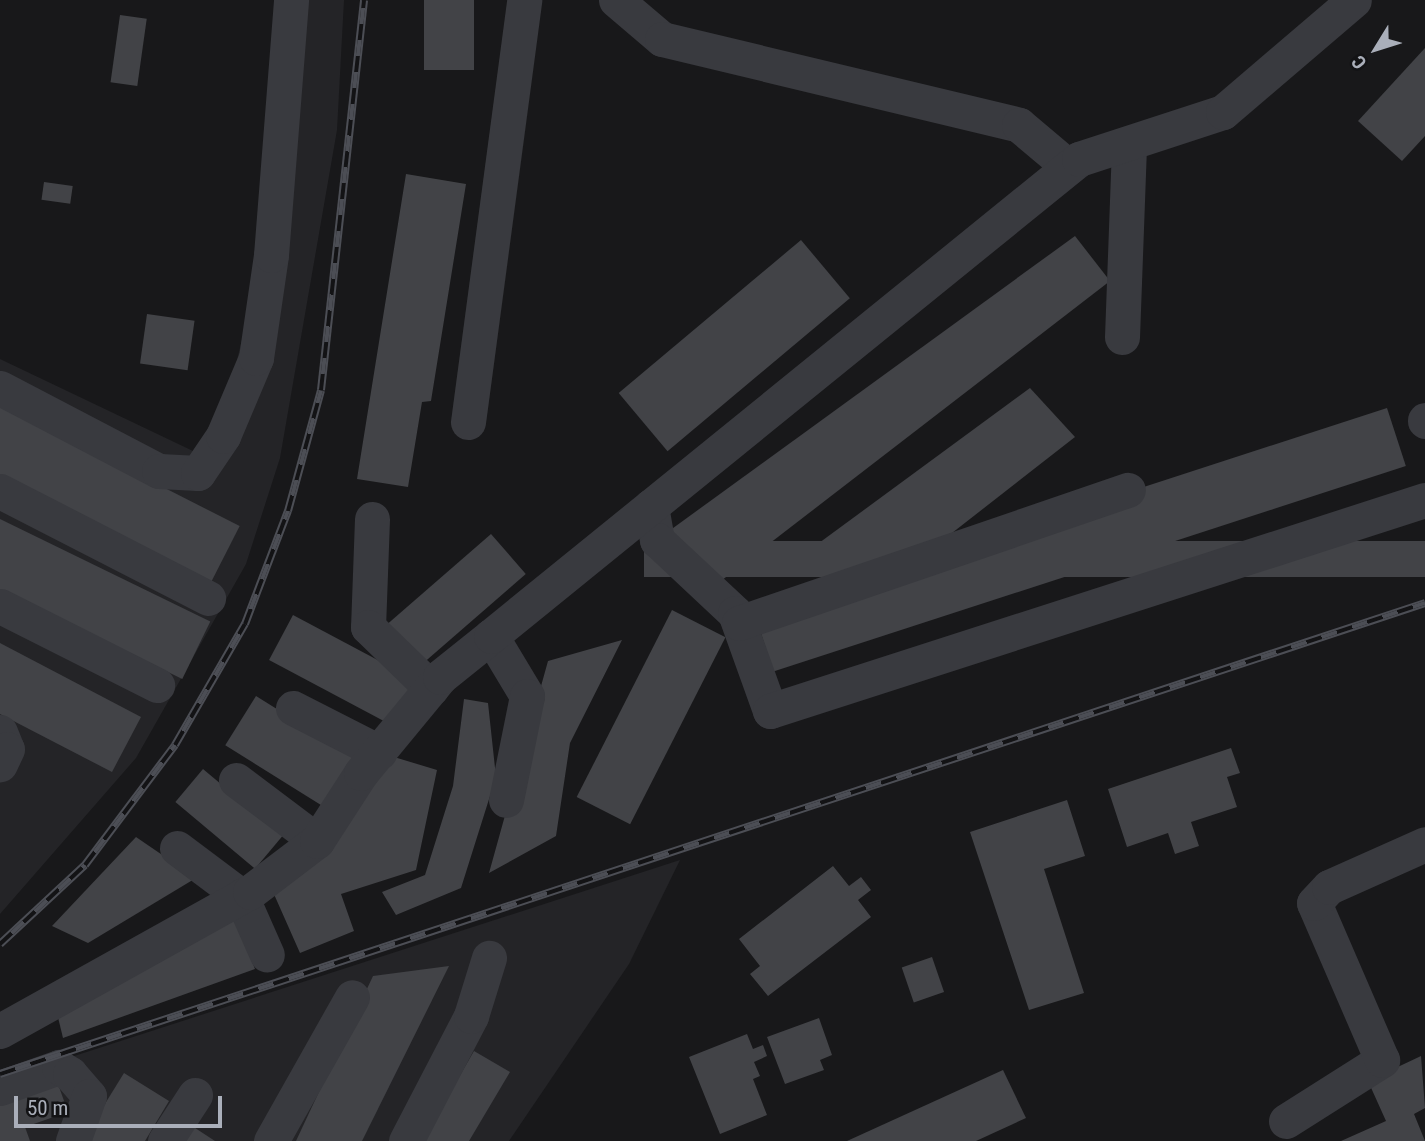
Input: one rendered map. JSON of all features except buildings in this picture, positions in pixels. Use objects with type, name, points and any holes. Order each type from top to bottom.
[{"type":"lane","points":[[0,388],[159,471],[198,473],[223,436],[256,358],[271,255],[291,0]]},
{"type":"lane","points":[[468,422],[524,0]]},
{"type":"lane","points":[[616,0],[662,39],[1019,125],[1069,167]]},
{"type":"lane","points":[[0,1031],[242,896],[317,841],[379,752],[431,688],[491,636],[1069,167],[1129,143],[1223,112],[1354,0]]},
{"type":"lane","points":[[1122,337],[1129,143]]},
{"type":"lane","points":[[739,623],[1128,490]]},
{"type":"lane","points":[[0,491],[208,598]]},
{"type":"lane","points":[[651,506],[657,540],[739,623],[770,711],[1425,500]]},
{"type":"lane","points":[[372,519],[368,627],[431,688]]},
{"type":"lane","points":[[0,606],[157,685]]},
{"type":"lane","points":[[491,636],[527,696],[506,800]]},
{"type":"lane","points":[[293,708],[379,752]]},
{"type":"lane","points":[[0,732],[7,748],[0,764]]},
{"type":"lane","points":[[236,780],[317,841]]},
{"type":"lane","points":[[1286,1121],[1382,1060],[1314,903],[1329,887],[1425,844]]},
{"type":"lane","points":[[177,848],[242,896],[267,955]]},
{"type":"lane","points":[[406,1141],[471,1016],[489,958]]},
{"type":"lane","points":[[271,1141],[352,997]]},
{"type":"lane","points":[[0,1088],[59,1067],[69,1074],[89,1096],[73,1141]]},
{"type":"lane","points":[[165,1141],[195,1094]]},
{"type":"shaded area","points":[[280,0],[344,0],[337,130],[280,458],[246,564],[136,758],[0,914],[0,359],[193,451],[222,422],[252,298]]},
{"type":"shaded area","points":[[680,860],[629,964],[509,1141],[0,1141],[65,1059]]},
{"type":"railway","points":[[0,944],[85,865],[175,745],[245,624],[288,511],[321,390],[364,0]]},
{"type":"railway","points":[[0,1074],[1425,603]]}]
